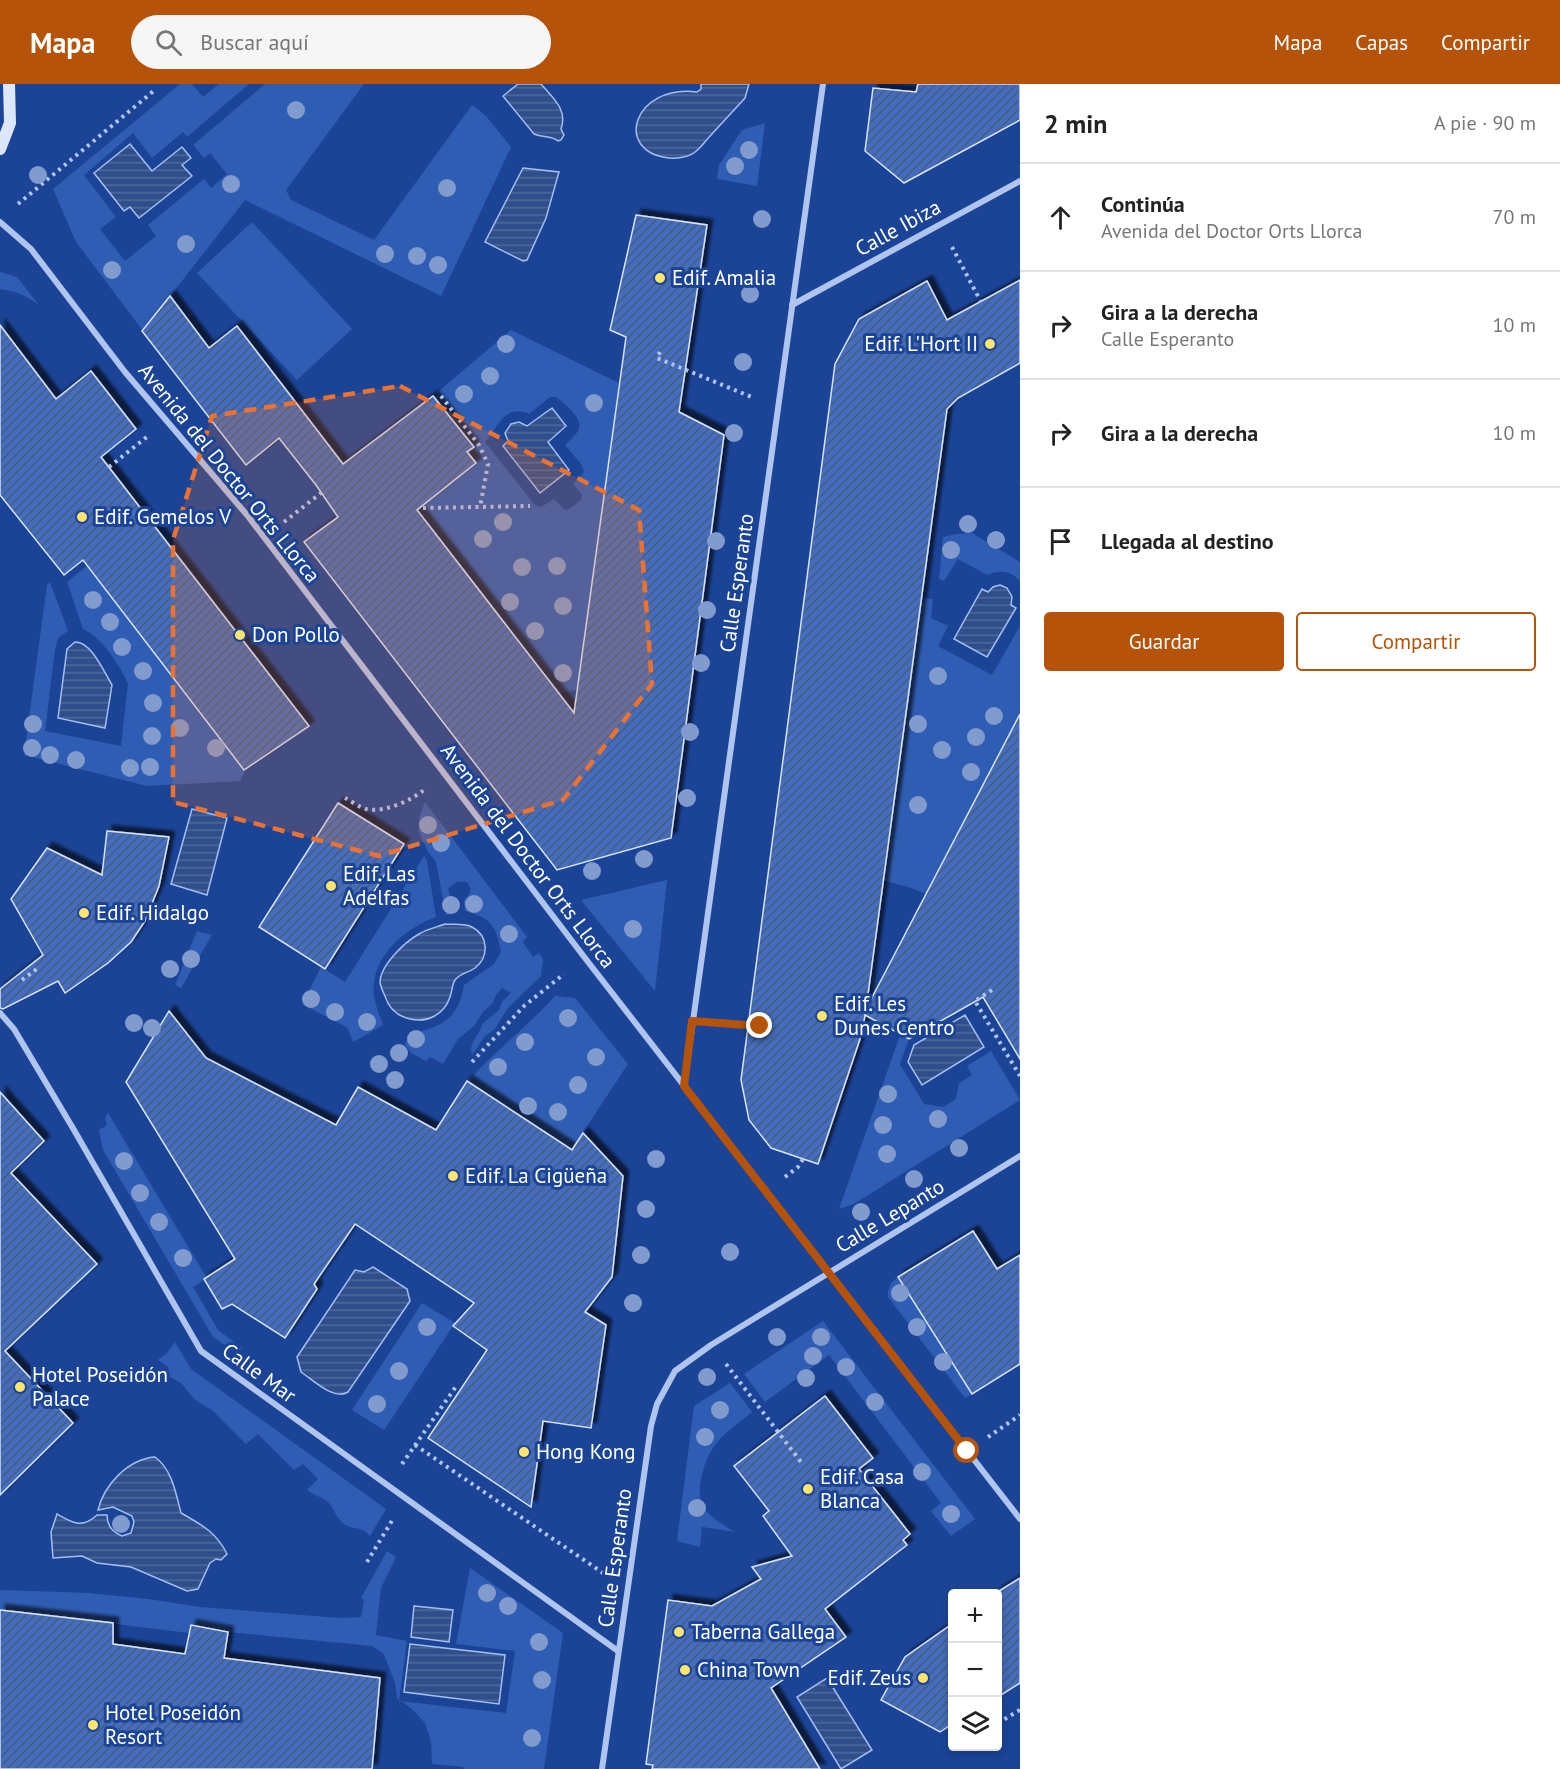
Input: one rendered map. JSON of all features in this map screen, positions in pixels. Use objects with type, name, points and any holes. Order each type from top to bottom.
[{"type":"main road","points":[[0,149],[10,123],[9,84]]},
{"type":"street","name":"Calle Esperanto","points":[[684,1086],[823,84]]},
{"type":"street","name":"Calle Ibiza","points":[[792,305],[1020,181]]},
{"type":"street","name":"Avenida del Doctor Orts Llorca","points":[[0,222],[31,249],[125,372],[248,515],[585,958],[1020,1519]]},
{"type":"street","name":"Calle Mar","points":[[0,1013],[14,1029],[201,1351],[618,1651]]},
{"type":"street","name":"Calle Lepanto","points":[[687,1362],[829,1272],[1020,1156]]},
{"type":"street","name":"Calle Esperanto","points":[[602,1769],[651,1425],[666,1384],[675,1371],[687,1362]]},
{"type":"path","points":[[9,211],[156,89]]},
{"type":"path","points":[[940,225],[981,302]]},
{"type":"path","points":[[660,352],[657,358],[777,408]]},
{"type":"path","points":[[441,396],[479,446],[488,464],[480,507]]},
{"type":"path","points":[[109,467],[167,421]]},
{"type":"path","points":[[264,538],[321,493]]},
{"type":"path","points":[[423,508],[530,506]]},
{"type":"path","points":[[345,798],[365,809],[382,809],[407,801],[419,794]]},
{"type":"path","points":[[472,1062],[524,1006],[585,958]]},
{"type":"path","points":[[22,980],[39,968]]},
{"type":"path","points":[[992,990],[975,1001],[1020,1076]]},
{"type":"path","points":[[692,1021],[760,1026]]},
{"type":"path","points":[[790,1173],[803,1159]]},
{"type":"path","points":[[711,1345],[801,1462]]},
{"type":"path","points":[[398,1469],[457,1385]]},
{"type":"path","points":[[992,1434],[1020,1415]]},
{"type":"path","points":[[415,1445],[627,1589]]},
{"type":"path","points":[[368,1562],[405,1497]]},
{"type":"path","points":[[1002,1721],[1020,1710]]},
{"type":"highlighted area","points":[[400,386],[639,510],[652,684],[563,800],[379,856],[173,802],[173,540],[212,416]]},
{"type":"shaded area","points":[[180,84],[192,84],[203,97],[219,84],[249,84],[187,137],[183,132],[152,158],[133,133],[84,175],[116,217],[100,229],[125,261],[156,236],[148,225],[204,179],[211,188],[227,174],[210,153],[204,158],[193,145],[265,84],[364,84],[286,190],[291,200],[374,240],[472,105],[486,116],[511,147],[441,296],[245,200],[143,331],[76,242],[53,189]]},
{"type":"shaded area","points":[[518,84],[541,84],[554,99],[563,116],[561,129],[564,135],[561,140],[534,134],[503,96]]},
{"type":"shaded area","points":[[701,84],[749,84],[745,98],[692,154],[669,158],[652,153],[641,144],[636,132],[638,120],[645,108],[658,98],[675,92],[697,92],[701,89]]},
{"type":"shaded area","points":[[765,123],[757,186],[717,179],[719,165],[742,130]]},
{"type":"shaded area","points":[[130,144],[152,171],[182,147],[191,158],[182,165],[192,176],[139,218],[130,207],[124,211],[94,173]]},
{"type":"shaded area","points":[[523,168],[559,172],[546,218],[527,260],[523,261],[485,242]]},
{"type":"shaded area","points":[[252,222],[352,329],[297,380],[197,273]]},
{"type":"shaded area","points":[[0,272],[17,277],[39,305],[21,294],[0,289]]},
{"type":"shaded area","points":[[511,330],[619,383],[578,689],[559,694],[413,506],[476,463],[467,452],[474,447],[433,396]],"holes":[[[550,397],[556,397],[573,412],[579,421],[577,433],[565,445],[581,464],[584,472],[573,484],[582,495],[581,500],[568,510],[565,510],[554,499],[541,507],[535,505],[485,442],[508,414],[520,411],[529,414]]]},
{"type":"shaded area","points":[[552,408],[566,426],[548,442],[569,470],[540,493],[503,446],[508,441],[505,433],[511,424],[519,422],[527,426]]},
{"type":"shaded area","points":[[972,533],[1020,562],[1020,581],[1005,572],[987,575],[958,559],[944,581],[939,579],[943,537]]},
{"type":"shaded area","points":[[87,566],[245,771],[240,781],[147,786],[24,755],[47,585],[50,582],[68,631],[58,638],[55,649],[45,731],[121,746],[128,684],[110,653],[90,632],[83,629],[67,582]]},
{"type":"shaded area","points":[[1000,585],[1007,588],[1012,597],[1011,605],[1016,608],[987,657],[954,639],[982,589],[988,592]]},
{"type":"shaded area","points":[[921,598],[933,599],[931,618],[948,626],[938,646],[992,675],[1020,626],[1020,714],[938,870],[947,903],[909,887],[885,881]]},
{"type":"shaded area","points":[[75,642],[81,643],[92,652],[112,685],[105,728],[58,718],[67,649]]},
{"type":"shaded area","points":[[425,802],[527,937],[523,942],[533,957],[539,953],[543,959],[541,976],[507,1009],[495,1029],[485,1036],[472,1055],[473,1042],[482,1024],[499,1010],[502,1002],[511,993],[502,988],[474,1026],[458,1039],[443,1064],[430,1057],[426,1061],[411,1053],[405,1044],[410,1034],[431,1028],[447,1020],[458,1006],[464,985],[494,964],[501,952],[495,929],[491,924],[465,911],[464,900],[471,889],[467,882],[456,882],[448,889],[450,896],[457,899],[457,913],[446,915],[436,862],[428,852],[419,832],[419,818]]},
{"type":"shaded area","points":[[192,809],[227,818],[207,895],[171,884]]},
{"type":"shaded area","points":[[424,856],[427,861],[436,917],[405,934],[381,961],[376,972],[374,994],[383,1025],[353,1042],[348,1028],[302,1004],[321,967],[345,982]]},
{"type":"shaded area","points":[[667,880],[655,991],[581,900]]},
{"type":"shaded area","points":[[445,924],[466,925],[478,931],[484,941],[483,958],[475,968],[455,980],[450,997],[444,1009],[439,1013],[423,1020],[401,1016],[391,1008],[381,988],[381,976],[384,969],[394,955],[413,938]]},
{"type":"shaded area","points":[[197,931],[212,935],[181,988],[175,985]]},
{"type":"shaded area","points":[[555,996],[575,998],[628,1064],[572,1149],[468,1081]]},
{"type":"shaded area","points":[[965,1015],[984,1047],[922,1085],[908,1062],[914,1045]]},
{"type":"shaded area","points":[[900,1035],[909,1039],[900,1064],[924,1104],[943,1107],[956,1099],[959,1083],[972,1075],[967,1066],[991,1051],[1020,1100],[854,1204],[839,1209]]},
{"type":"shaded area","points":[[108,1113],[207,1278],[193,1287],[218,1330],[242,1348],[238,1354],[213,1337],[103,1150],[99,1130],[107,1125],[105,1118]]},
{"type":"shaded area","points":[[373,1267],[407,1289],[410,1301],[348,1392],[336,1394],[301,1372],[297,1357],[355,1270],[364,1272]]},
{"type":"shaded area","points":[[898,1277],[972,1394],[965,1398],[888,1297],[890,1285]]},
{"type":"shaded area","points":[[422,1303],[455,1323],[384,1430],[352,1410]]},
{"type":"shaded area","points":[[823,1321],[975,1519],[951,1536],[931,1511],[941,1503],[829,1355],[765,1402],[744,1374]]},
{"type":"shaded area","points":[[175,1342],[191,1369],[386,1509],[370,1536],[361,1529],[345,1525],[328,1502],[307,1490],[318,1479],[303,1464],[294,1470],[258,1434],[246,1444],[212,1410],[195,1400],[181,1383],[170,1377],[168,1367],[158,1360]]},
{"type":"shaded area","points":[[730,1383],[752,1412],[719,1440],[713,1448],[704,1466],[700,1491],[705,1510],[735,1532],[702,1527],[700,1547],[677,1541],[694,1406]]},
{"type":"shaded area","points":[[155,1457],[166,1468],[181,1513],[202,1525],[223,1546],[227,1554],[221,1560],[216,1559],[210,1563],[198,1589],[187,1591],[131,1567],[97,1563],[82,1556],[53,1558],[51,1532],[57,1514],[77,1523],[87,1522],[97,1515],[107,1515],[109,1525],[115,1533],[122,1536],[131,1533],[134,1522],[132,1516],[113,1507],[98,1510],[106,1491],[119,1475],[136,1463]]},
{"type":"shaded area","points":[[387,1551],[396,1557],[381,1588],[376,1635],[407,1641],[399,1700],[384,1654],[372,1646],[228,1632],[191,1625],[189,1633],[0,1610],[0,1590],[89,1593],[200,1607],[341,1618],[361,1617],[364,1600],[361,1598]]},
{"type":"shaded area","points":[[470,1568],[563,1633],[544,1769],[464,1769],[463,1767],[432,1764],[431,1741],[425,1723],[401,1701],[506,1713],[515,1651],[456,1644]]},
{"type":"shaded area","points":[[414,1606],[453,1610],[449,1642],[411,1637]]},
{"type":"shaded area","points":[[410,1644],[505,1655],[499,1704],[404,1692]]},
{"type":"shaded area","points":[[827,1678],[872,1750],[841,1769],[797,1697]]},
{"type":"building","points":[[918,84],[1020,84],[1020,120],[904,183],[865,151],[873,88],[916,92]]},
{"type":"building","points":[[636,215],[707,225],[679,412],[724,435],[671,838],[557,870],[304,542],[338,517],[316,485],[279,438],[246,465],[142,331],[170,296],[209,348],[237,326],[343,464],[433,396],[474,447],[467,452],[476,463],[417,510],[574,713],[626,337],[610,330]]},
{"type":"building","points":[[1020,280],[1020,363],[958,398],[947,409],[866,1009],[1020,714],[1020,1059],[983,997],[909,1039],[865,1015],[862,1033],[818,1164],[771,1148],[749,1120],[741,1080],[835,364],[859,319],[927,281],[947,320]]},
{"type":"building","points":[[0,325],[56,399],[91,371],[136,429],[101,457],[309,726],[244,770],[83,560],[64,575],[0,495]]},
{"type":"building","name":"Edif. Las Adelfas","points":[[338,803],[404,844],[325,969],[259,927]]},
{"type":"building","name":"Edif. Hidalgo","points":[[107,831],[169,837],[159,886],[145,921],[131,942],[108,963],[65,993],[58,981],[3,1009],[0,1008],[0,989],[43,955],[11,899],[47,848],[102,875]]},
{"type":"building","points":[[169,1011],[206,1058],[336,1125],[358,1087],[436,1130],[467,1081],[572,1150],[583,1133],[623,1176],[612,1277],[585,1312],[606,1325],[591,1428],[543,1421],[531,1507],[428,1438],[487,1350],[453,1326],[474,1303],[355,1224],[314,1284],[317,1289],[285,1338],[232,1304],[222,1309],[204,1279],[235,1259],[126,1082]]},
{"type":"building","points":[[0,1092],[44,1141],[11,1173],[97,1264],[5,1351],[73,1423],[0,1495]]},
{"type":"building","points":[[973,1231],[997,1269],[1020,1255],[1020,1364],[972,1394],[898,1277]]},
{"type":"building","points":[[825,1396],[873,1458],[859,1469],[910,1534],[903,1540],[907,1545],[825,1609],[846,1637],[771,1688],[820,1769],[652,1769],[653,1765],[646,1764],[668,1600],[712,1606],[761,1579],[752,1567],[792,1556],[763,1516],[769,1511],[734,1466]]},
{"type":"building","points":[[1020,1578],[1020,1683],[1002,1694],[1002,1643],[1002,1589]]},
{"type":"building","points":[[0,1610],[113,1623],[113,1644],[185,1654],[191,1625],[228,1632],[224,1658],[380,1678],[372,1769],[0,1769]]},
{"type":"building","name":"Edif. Zeus","points":[[948,1627],[948,1727],[940,1732],[881,1700],[905,1657]]},
{"type":"place","name":"Edif. Amalia","points":[[660,278]]},
{"type":"place","name":"Edif. L'Hort II","points":[[990,344]]},
{"type":"place","name":"Edif. Gemelos V","points":[[82,517]]},
{"type":"place","name":"Don Pollo","points":[[240,635]]},
{"type":"place","name":"Edif. Las Adelfas","points":[[331,886]]},
{"type":"place","name":"Edif. Hidalgo","points":[[84,913]]},
{"type":"place","name":"Edif. Les Dunes Centro","points":[[822,1016]]},
{"type":"place","name":"Edif. La Cigüeña","points":[[453,1176]]},
{"type":"place","name":"Hotel Poseidón Palace","points":[[20,1387]]},
{"type":"place","name":"Hong Kong","points":[[524,1452]]},
{"type":"place","name":"Edif. Casa Blanca","points":[[808,1489]]},
{"type":"place","name":"Taberna Gallega","points":[[679,1632]]},
{"type":"place","name":"China Town","points":[[685,1670]]},
{"type":"place","name":"Edif. Zeus","points":[[923,1678]]},
{"type":"place","name":"Hotel Poseidón Resort","points":[[93,1725]]},
{"type":"route","points":[[760,1026],[692,1021],[684,1086],[967,1451]]}]
